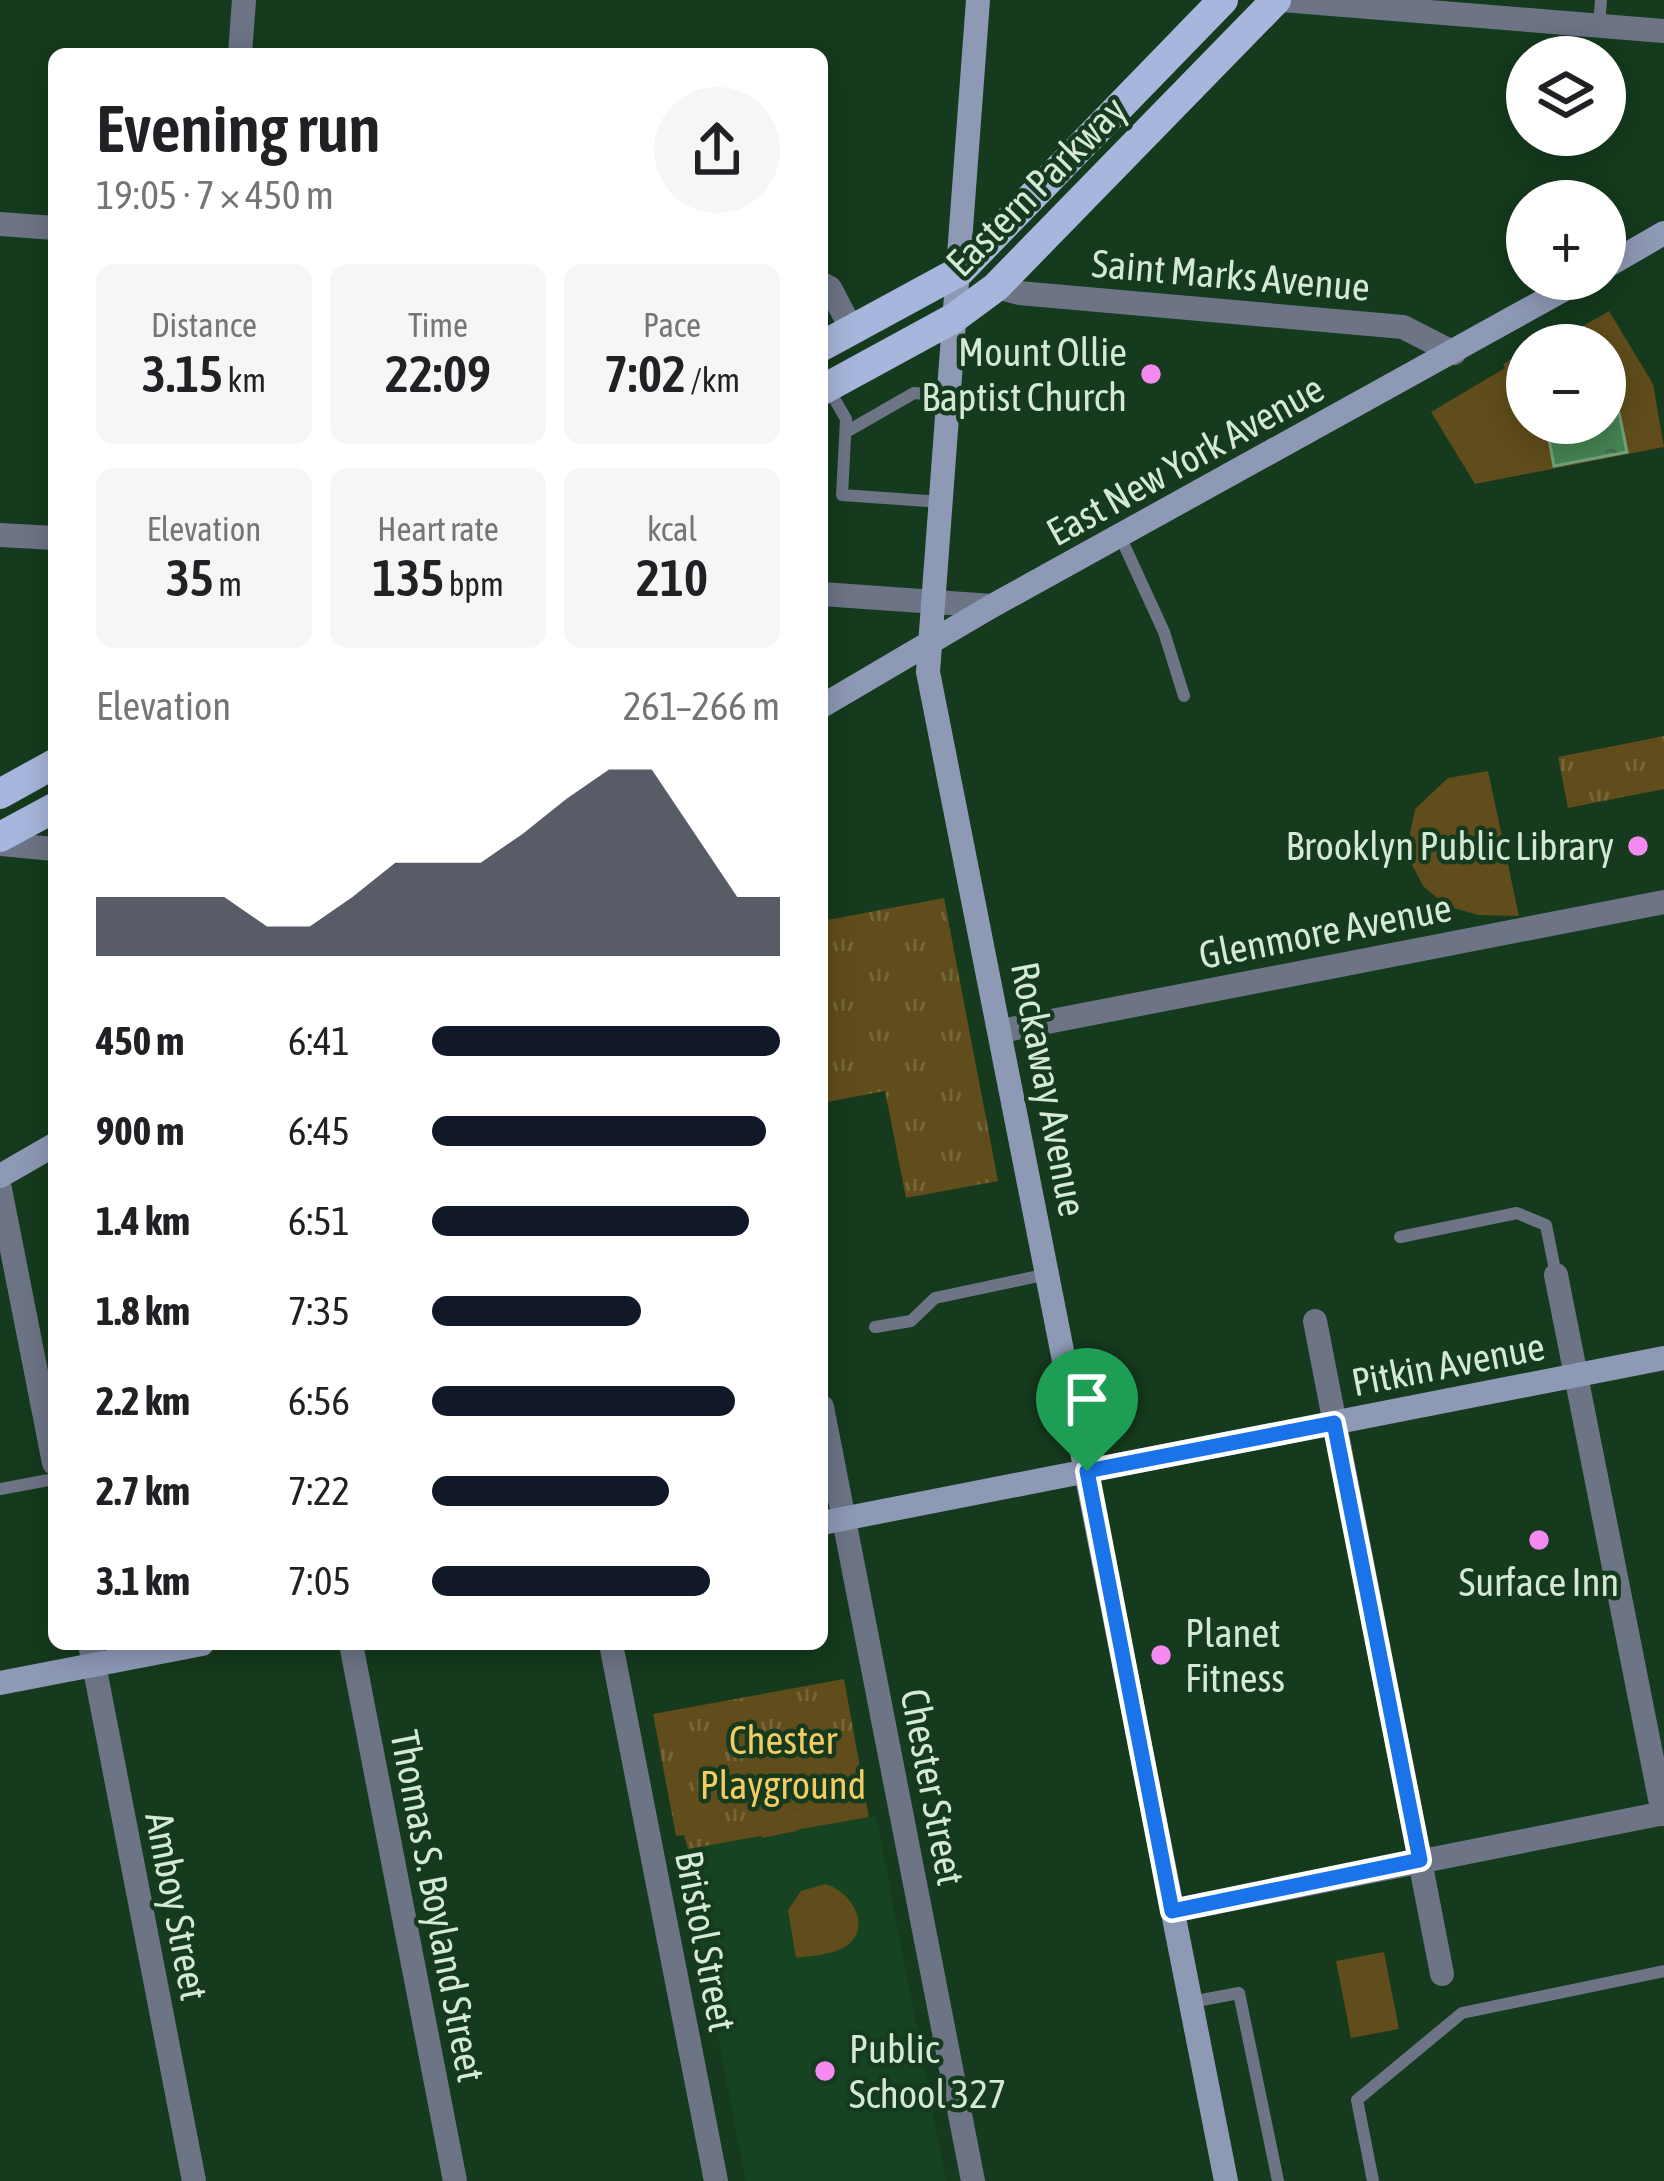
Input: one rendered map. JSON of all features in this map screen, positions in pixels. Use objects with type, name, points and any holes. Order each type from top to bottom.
[{"type":"main road","name":"Eastern Parkway","points":[[828,343],[959,271],[1223,0]]},
{"type":"main road","name":"Eastern Parkway","points":[[828,386],[954,318],[996,287],[1279,0]]},
{"type":"main road","points":[[0,794],[48,767]]},
{"type":"main road","points":[[0,841],[48,812]]},
{"type":"street","points":[[240,48],[244,0]]},
{"type":"street","name":"Rockaway Avenue","points":[[978,0],[928,672],[1226,2181]]},
{"type":"street","points":[[1279,0],[1600,13],[1664,31]]},
{"type":"street","points":[[0,224],[48,228]]},
{"type":"street","points":[[1626,254],[1664,233]]},
{"type":"street","points":[[828,287],[853,330]]},
{"type":"street","name":"Saint Marks Avenue","points":[[996,287],[1019,293],[1403,327],[1454,353]]},
{"type":"street","name":"East New York Avenue","points":[[828,702],[992,606],[1546,300]]},
{"type":"street","points":[[0,535],[48,538]]},
{"type":"street","points":[[828,594],[992,606]]},
{"type":"street","points":[[0,841],[48,848]]},
{"type":"street","name":"Glenmore Avenue","points":[[1001,1031],[1664,902]]},
{"type":"street","points":[[0,1176],[48,1148]]},
{"type":"street","points":[[0,1189],[48,1433]]},
{"type":"street","points":[[1172,1911],[1663,1814],[1556,1275]]},
{"type":"street","points":[[1315,1322],[1442,1974]]},
{"type":"street","name":"Pitkin Avenue","points":[[833,1521],[1664,1358]]},
{"type":"street","name":"Chester Street","points":[[828,1469],[833,1521],[973,2181]]},
{"type":"street","points":[[0,1683],[92,1654],[136,1650]]},
{"type":"street","name":"Thomas S. Boyland Street","points":[[352,1650],[455,2181]]},
{"type":"street","name":"Bristol Street","points":[[612,1650],[716,2181]]},
{"type":"street","name":"Amboy Street","points":[[92,1654],[194,2181]]},
{"type":"lane","points":[[846,432],[914,393],[948,396]]},
{"type":"lane","points":[[828,394],[846,419],[842,495],[940,502]]},
{"type":"lane","points":[[1120,536],[1164,632],[1184,696]]},
{"type":"lane","points":[[1400,1237],[1517,1214],[1546,1225],[1556,1275]]},
{"type":"lane","points":[[875,1327],[911,1321],[935,1298],[1048,1274]]},
{"type":"lane","points":[[0,1489],[48,1480]]},
{"type":"lane","points":[[1373,2181],[1357,2100],[1462,2013],[1664,1971]]},
{"type":"lane","points":[[1191,2002],[1239,1993],[1278,2181]]},
{"type":"shaded area","name":"Public School 327","points":[[876,1816],[946,2181],[746,2181],[684,1864],[691,1862],[688,1849]]},
{"type":"green space","points":[[1609,311],[1617,324],[1586,324]]},
{"type":"green space","points":[[1626,339],[1653,384],[1664,447],[1475,484],[1431,412],[1505,368],[1506,362],[1506,444],[1626,444]]},
{"type":"green space","points":[[1664,736],[1664,789],[1568,808],[1558,757]]},
{"type":"green space","points":[[1488,771],[1519,916],[1478,915],[1447,906],[1423,886],[1406,853],[1415,809],[1448,778]]},
{"type":"green space","points":[[944,898],[998,1181],[906,1198],[885,1091],[828,1102],[828,920]]},
{"type":"green space","name":"Chester Playground","points":[[844,1679],[869,1817],[688,1849],[684,1835],[676,1836],[653,1714]]},
{"type":"green space","points":[[850,1742],[864,1814],[800,1826],[786,1753]]},
{"type":"green space","points":[[780,1748],[797,1831],[762,1838],[746,1755]]},
{"type":"green space","points":[[825,1884],[851,1903],[857,1931],[843,1948],[796,1958],[788,1910],[801,1891]]},
{"type":"green space","points":[[1384,1952],[1399,2029],[1351,2038],[1336,1961]]},
{"type":"water","points":[[1550,444],[1625,444],[1627,452],[1554,466]]},
{"type":"place","name":"Mount Ollie Baptist Church","points":[[1151,374]]},
{"type":"place","name":"Brooklyn Public Library","points":[[1638,846]]},
{"type":"place","name":"Surface Inn","points":[[1539,1540]]},
{"type":"place","name":"Planet Fitness","points":[[1161,1655]]},
{"type":"place","name":"Public School 327","points":[[825,2071]]},
{"type":"route","points":[[1334,1423],[1420,1860],[1172,1911],[1087,1471],[1334,1423]]}]
